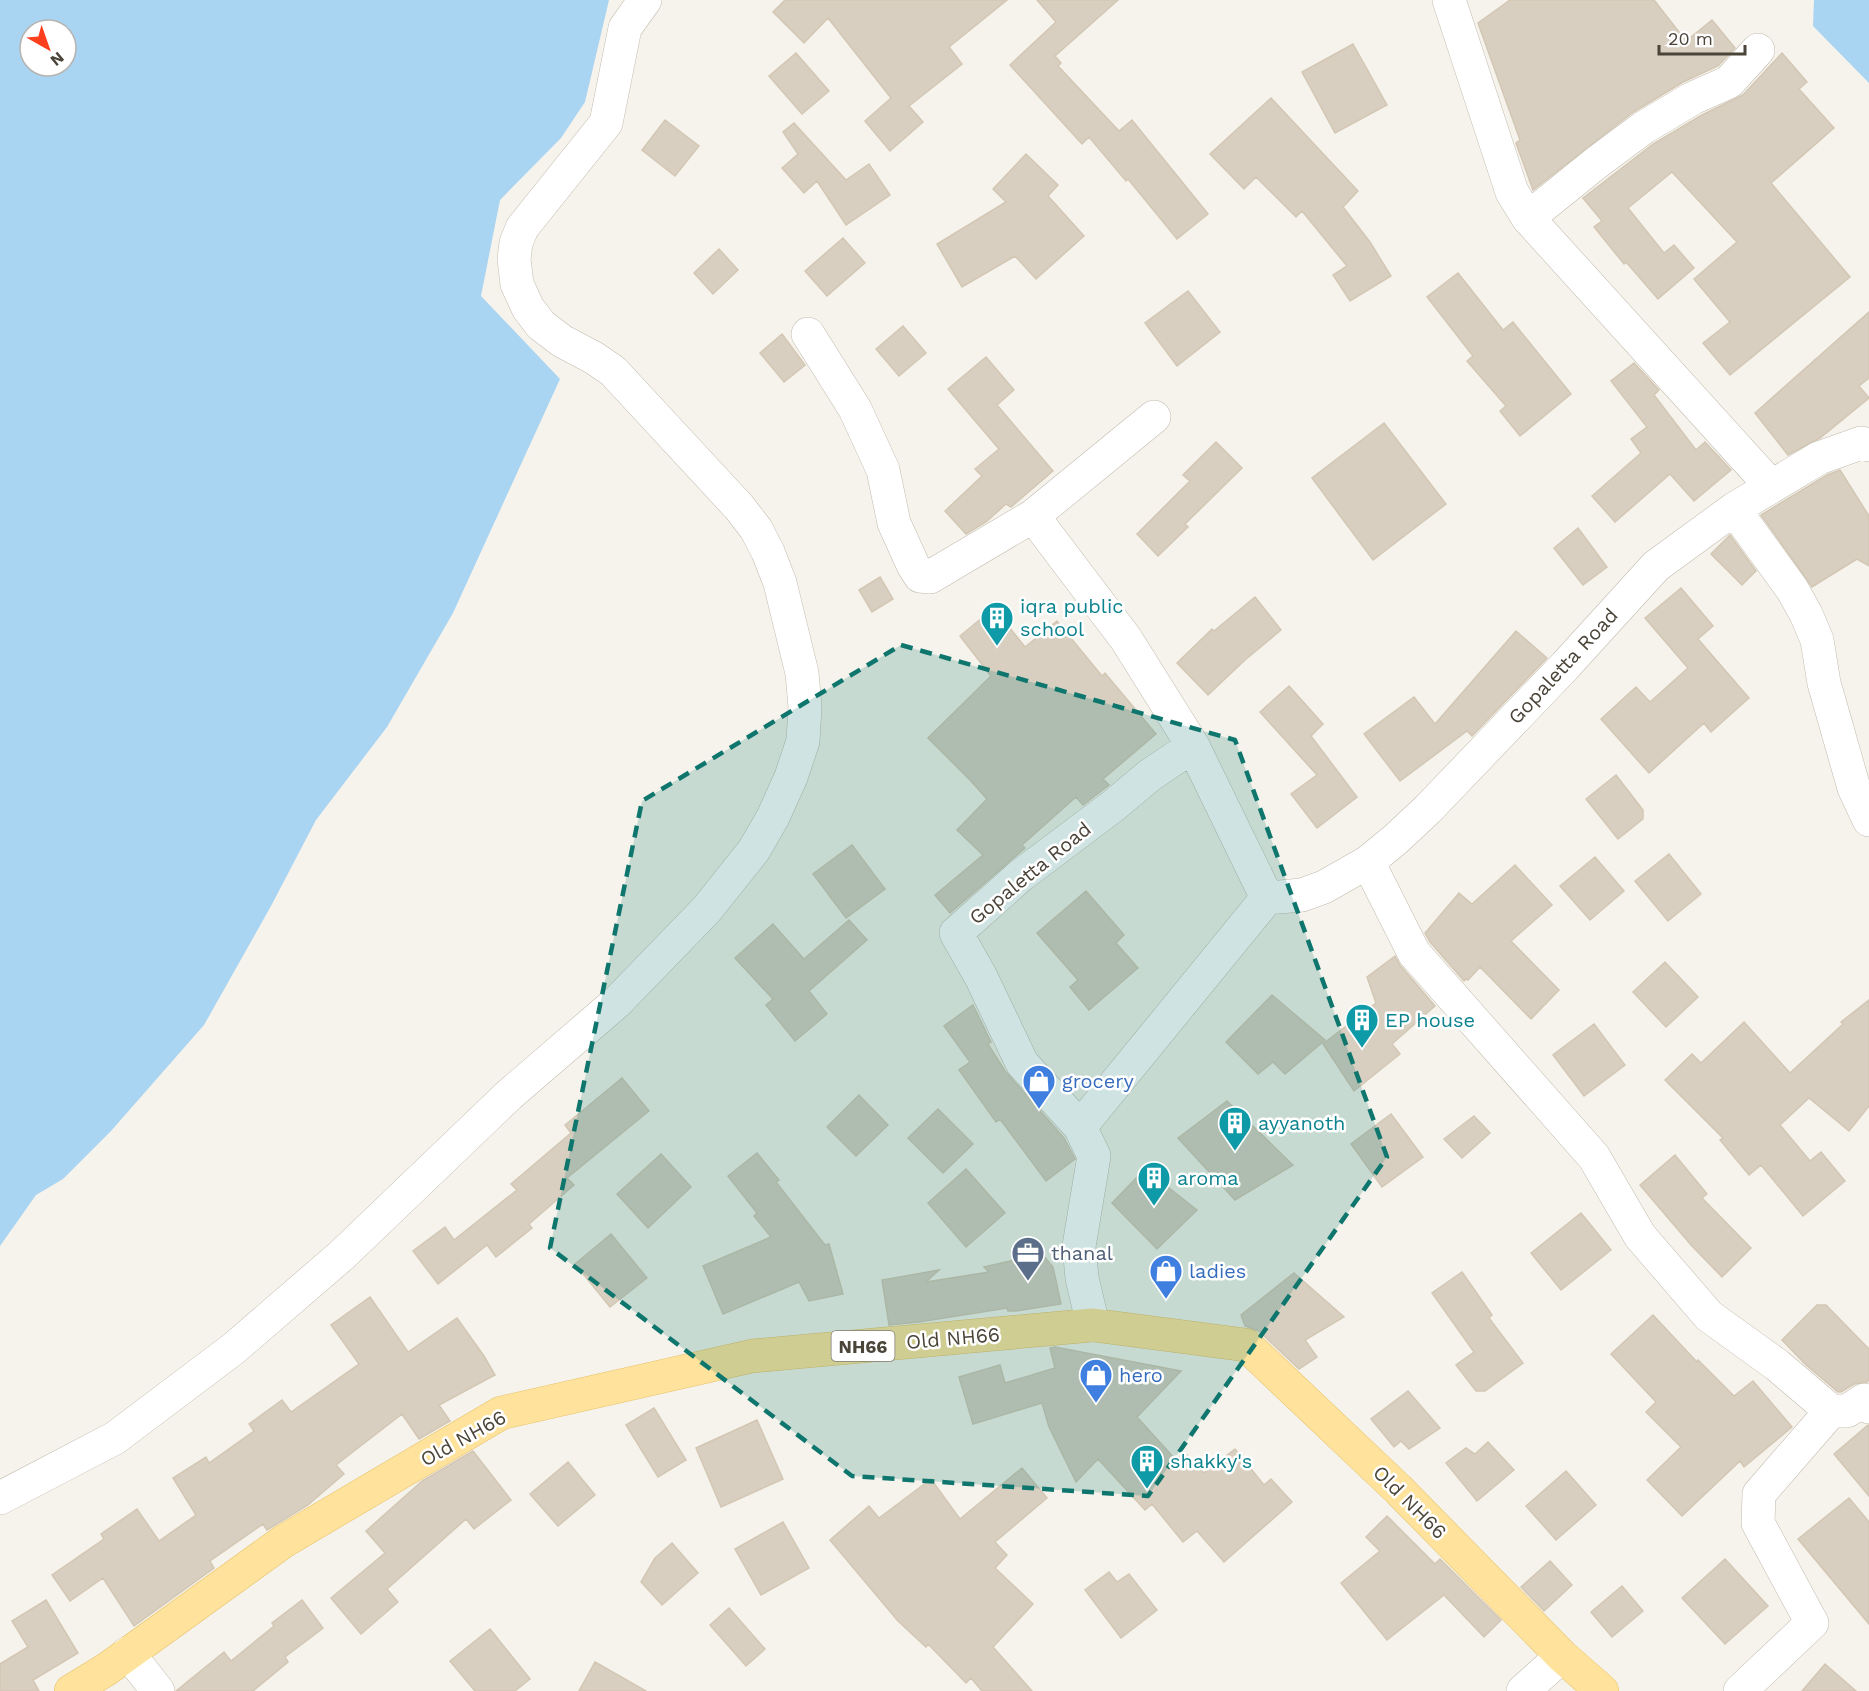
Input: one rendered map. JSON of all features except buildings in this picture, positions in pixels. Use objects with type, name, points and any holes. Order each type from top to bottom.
[{"type":"main road","name":"Old NH66","points":[[71,1691],[284,1541],[501,1413],[752,1356],[1093,1325],[1246,1345],[1398,1489],[1562,1656],[1602,1691]]},
{"type":"street","points":[[0,1498],[115,1438],[233,1349],[342,1255],[509,1095],[617,1002],[707,909],[754,850],[773,818],[791,777],[803,741],[805,706],[802,673],[780,583],[756,529],[695,458],[613,371],[562,341],[541,325],[528,308],[517,284],[514,259],[516,243],[522,228],[606,123],[625,28],[645,0]]},
{"type":"street","points":[[1449,0],[1512,192],[1528,218],[1771,486]]},
{"type":"street","points":[[1528,218],[1643,128],[1693,98],[1729,82],[1758,50]]},
{"type":"street","points":[[808,334],[855,409],[883,470],[894,523],[920,576],[930,577],[1033,516],[1154,417]]},
{"type":"street","name":"Gopaletta Road","points":[[1267,898],[1302,895],[1324,887],[1368,862],[1428,809],[1565,666],[1656,566],[1734,509],[1819,458],[1862,443],[1869,445]]},
{"type":"street","points":[[1734,509],[1792,590],[1806,614],[1817,640],[1824,683],[1854,788],[1869,820]]},
{"type":"street","points":[[1033,516],[1126,639],[1193,746],[1267,898],[1080,1127]]},
{"type":"street","name":"Gopaletta Road","points":[[1093,1325],[1082,1278],[1078,1246],[1094,1156],[1080,1127],[1022,1063],[981,977],[956,933],[1020,876],[1150,775],[1193,746]]},
{"type":"street","points":[[1368,862],[1414,953],[1594,1157],[1640,1236],[1709,1316],[1777,1365],[1831,1411],[1847,1411],[1867,1400]]},
{"type":"street","points":[[1740,1691],[1812,1623],[1758,1522],[1759,1494],[1831,1411]]},
{"type":"street","points":[[128,1653],[158,1691]]},
{"type":"street","points":[[1522,1691],[1562,1656]]},
{"type":"highlighted area","points":[[901,645],[1235,740],[1387,1157],[1148,1496],[852,1476],[550,1248],[642,801]]},
{"type":"water","points":[[0,0],[609,0],[585,102],[561,138],[500,200],[481,296],[560,379],[453,613],[387,727],[316,820],[204,1025],[111,1131],[63,1179],[36,1195],[0,1246]]},
{"type":"water","points":[[1814,0],[1869,0],[1869,83],[1813,26]]},
{"type":"place","name":"iqra public school","points":[[997,647]]},
{"type":"place","name":"EP house","points":[[1362,1049]]},
{"type":"place","name":"grocery","points":[[1039,1110]]},
{"type":"place","name":"ayyanoth","points":[[1235,1152]]},
{"type":"place","name":"aroma","points":[[1154,1207]]},
{"type":"place","name":"thanal","points":[[1028,1282]]},
{"type":"place","name":"ladies","points":[[1166,1300]]},
{"type":"place","name":"hero","points":[[1096,1404]]},
{"type":"place","name":"shakky's","points":[[1147,1490]]}]
